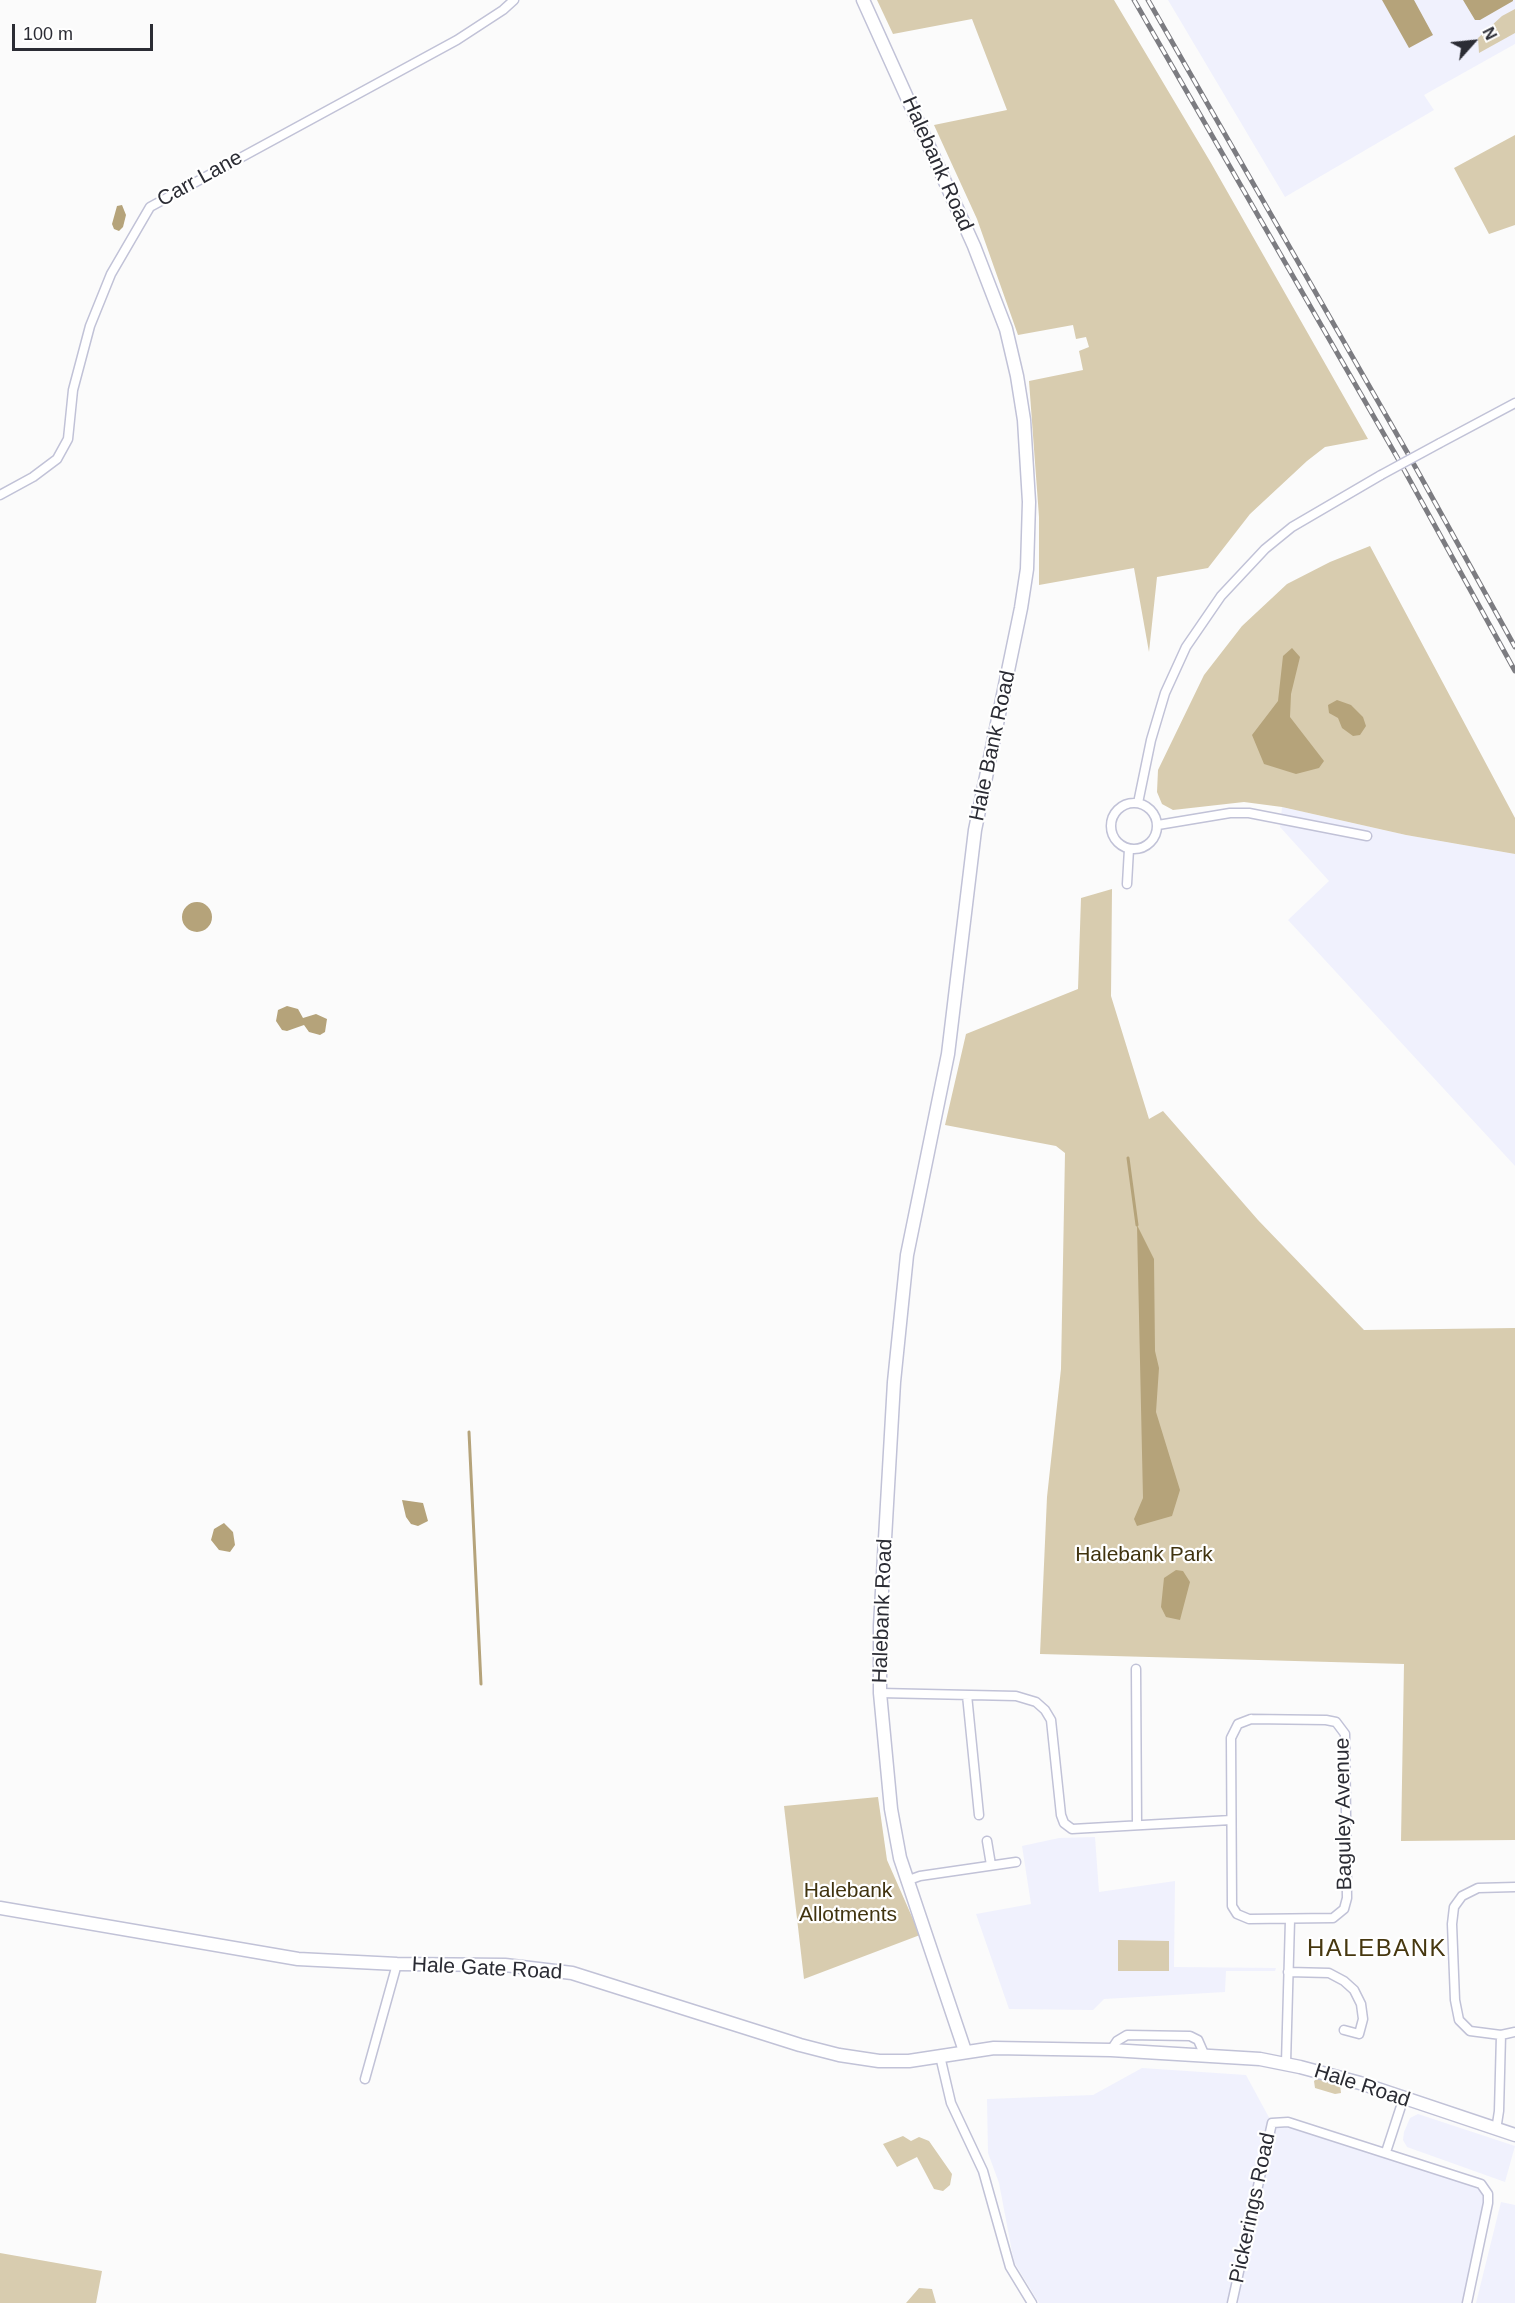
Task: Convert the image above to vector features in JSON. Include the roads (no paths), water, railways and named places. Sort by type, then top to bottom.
[{"type":"street","name":"Carr Lane","points":[[0,495],[33,477],[57,459],[68,439],[73,390],[90,326],[111,274],[150,207],[457,40],[503,10],[514,0]]},
{"type":"street","name":"Halebank Road","points":[[863,0],[974,246],[1006,329]]},
{"type":"street","name":"Hale Bank Road","points":[[925,1162],[948,1054],[975,830],[1027,569],[1029,502],[1024,420],[1006,329]]},
{"type":"street","points":[[1138,803],[1151,740],[1165,693],[1186,647],[1221,596],[1265,549],[1292,527],[1515,403]]},
{"type":"street","points":[[1138,803],[1152,810],[1158,825],[1150,844],[1143,848],[1129,849],[1117,843],[1113,836],[1111,822],[1118,809],[1124,805],[1138,803]]},
{"type":"street","points":[[1158,825],[1230,813],[1249,813],[1367,836]]},
{"type":"street","points":[[1127,884],[1129,849]]},
{"type":"street","name":"Halebank Road","points":[[925,1162],[907,1255],[895,1373],[880,1626],[880,1694],[891,1809],[906,1881],[965,2051]]},
{"type":"street","points":[[1136,1669],[1137,1824]]},
{"type":"street","points":[[1126,1682],[1136,1681]]},
{"type":"street","points":[[880,1694],[1024,1697],[1045,1710],[1052,1726],[1061,1815],[1066,1826],[1077,1829],[1231,1820]]},
{"type":"street","points":[[967,1695],[978,1815]]},
{"type":"street","name":"Baguley Avenue","points":[[1251,1719],[1336,1722],[1343,1729],[1347,1739],[1346,1904],[1333,1918],[1290,1920],[1249,1919],[1234,1910],[1232,1901],[1231,1738],[1238,1724],[1251,1719]]},
{"type":"street","points":[[987,1841],[991,1865]]},
{"type":"street","points":[[906,1881],[920,1876],[1016,1862]]},
{"type":"street","points":[[1515,1887],[1478,1888],[1462,1896],[1454,1907],[1452,1924],[1455,2000],[1459,2020],[1470,2031],[1501,2035],[1515,2032]]},
{"type":"street","name":"Hale Gate Road","points":[[0,1908],[298,1959],[397,1964],[505,1965],[572,1973],[839,2055],[894,2062],[965,2051]]},
{"type":"street","points":[[1287,2063],[1290,1920]]},
{"type":"street","points":[[365,2079],[397,1964]]},
{"type":"street","points":[[1288,1972],[1329,1973],[1344,1981],[1354,1990],[1361,2004],[1363,2019],[1359,2034],[1344,2030]]},
{"type":"street","points":[[1111,2050],[1117,2040],[1127,2035],[1190,2036],[1198,2040],[1205,2056]]},
{"type":"street","points":[[1496,2130],[1499,2111],[1501,2035]]},
{"type":"street","name":"Hale Road","points":[[965,2051],[994,2048],[1111,2050],[1287,2063],[1360,2083],[1403,2100],[1515,2135]]},
{"type":"street","points":[[940,2056],[951,2103],[983,2170],[1010,2267],[1032,2303]]},
{"type":"street","points":[[1386,2152],[1403,2100]]},
{"type":"street","name":"Pickerings Road","points":[[1232,2303],[1272,2123],[1288,2122],[1478,2182],[1486,2190],[1488,2203],[1467,2303]]},
{"type":"waterway","points":[[1128,1158],[1137,1225]]},
{"type":"waterway","points":[[469,1432],[481,1684]]},
{"type":"railway","points":[[1134,0],[1397,457],[1515,671]]},
{"type":"railway","points":[[1148,0],[1407,452],[1515,647]]},
{"type":"district","name":"HALEBANK","points":[[1377,1949]]},
{"type":"park label","name":"Halebank Park","points":[[1144,1555]]},
{"type":"park label","name":"Halebank Allotments","points":[[848,1903]]}]
